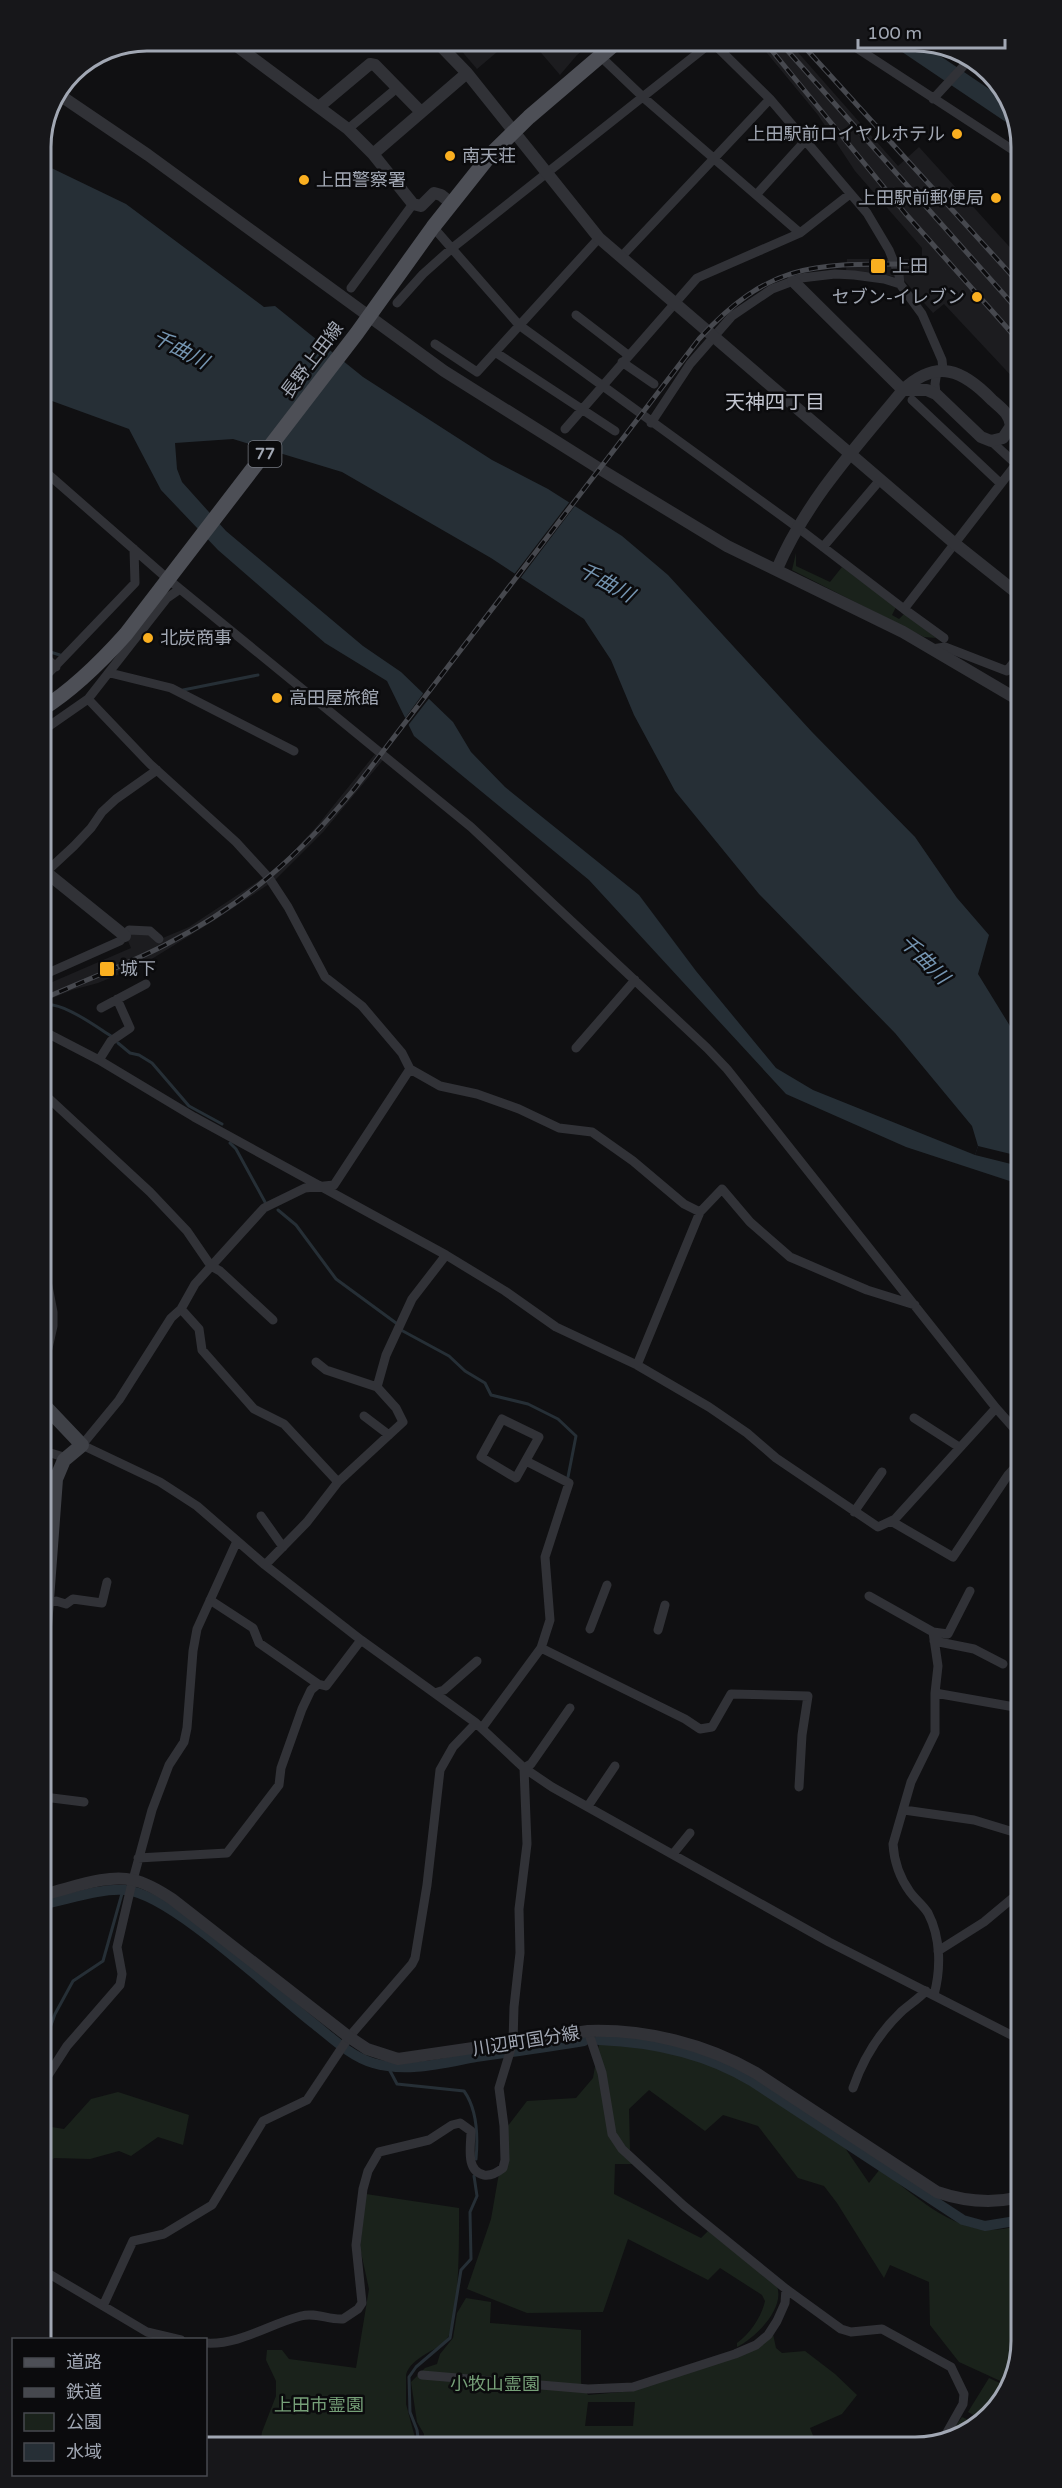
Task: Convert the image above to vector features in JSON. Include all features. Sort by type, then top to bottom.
[{"type":"main road","name":"長野上田線","points":[[51,703],[100,663],[174,581],[433,227],[491,154],[606,51]]},
{"type":"main road","points":[[51,1412],[82,1445],[67,1458],[58,1470],[51,1513]]},
{"type":"street","points":[[244,51],[348,129],[373,154],[412,204],[421,206],[434,193],[441,195],[451,203]]},
{"type":"street","points":[[446,51],[467,73],[599,238],[954,543],[1011,588]]},
{"type":"street","points":[[397,303],[423,274],[451,249],[644,98],[700,51]]},
{"type":"street","points":[[720,51],[770,99],[850,194],[882,237],[899,275],[900,284],[922,314],[942,360],[935,384],[936,394]]},
{"type":"street","points":[[861,51],[1011,149]]},
{"type":"street","points":[[600,56],[644,98],[800,232]]},
{"type":"street","points":[[320,106],[370,64],[375,65],[421,112]]},
{"type":"street","points":[[933,99],[964,65]]},
{"type":"street","points":[[373,154],[467,73]]},
{"type":"street","points":[[348,129],[397,88]]},
{"type":"street","points":[[65,98],[148,155],[444,371],[727,546],[903,632],[1011,695]]},
{"type":"street","points":[[621,257],[770,99]]},
{"type":"street","points":[[756,195],[805,141]]},
{"type":"street","points":[[566,429],[625,358],[697,278],[800,232],[850,194]]},
{"type":"street","points":[[351,288],[412,204]]},
{"type":"street","points":[[433,227],[519,325],[797,527],[944,638]]},
{"type":"street","points":[[435,344],[477,372],[599,238]]},
{"type":"street","points":[[651,423],[690,364],[713,337],[732,316],[759,297],[793,281],[835,274],[871,276],[900,284]]},
{"type":"street","points":[[793,281],[903,390],[927,390],[936,394],[981,437],[991,441],[1011,459]]},
{"type":"street","points":[[576,315],[654,384]]},
{"type":"street","points":[[495,352],[615,431]]},
{"type":"street","points":[[777,569],[797,527],[850,454],[903,390],[920,377],[940,371],[962,374],[1011,414]]},
{"type":"street","points":[[912,400],[1000,483]]},
{"type":"street","points":[[946,431],[960,417]]},
{"type":"street","points":[[991,441],[1003,438],[1009,431],[1011,421]]},
{"type":"street","points":[[904,609],[1011,469]]},
{"type":"street","points":[[51,476],[134,549],[471,827],[727,1069],[1011,1425]]},
{"type":"street","points":[[823,547],[880,480]]},
{"type":"street","points":[[51,672],[135,583],[134,549]]},
{"type":"street","points":[[51,724],[88,699],[167,598],[174,581]]},
{"type":"street","points":[[932,649],[945,647],[1007,671],[1011,666]]},
{"type":"street","points":[[51,662],[56,667]]},
{"type":"street","points":[[110,673],[171,688],[294,751]]},
{"type":"street","points":[[88,699],[157,771],[236,842],[269,878],[288,907],[325,977],[362,1006],[402,1053],[410,1069],[440,1086],[477,1094],[559,1128],[592,1132],[633,1161],[684,1204],[700,1212]]},
{"type":"street","points":[[51,864],[74,846],[116,799],[157,771]]},
{"type":"street","points":[[51,876],[125,936]]},
{"type":"street","points":[[51,972],[74,959],[120,940],[129,930],[150,931],[159,939]]},
{"type":"street","points":[[576,1048],[635,980]]},
{"type":"street","points":[[101,1008],[146,984]]},
{"type":"street","points":[[99,1060],[111,1041],[129,1028],[117,999]]},
{"type":"street","points":[[51,1035],[99,1060],[194,1117],[446,1255],[505,1291],[556,1327],[637,1365],[709,1407],[747,1433],[776,1458],[878,1527],[895,1519],[996,1408]]},
{"type":"street","points":[[410,1069],[334,1185],[305,1188],[264,1208],[195,1284],[181,1309],[171,1318],[120,1400],[82,1445],[160,1482],[197,1506],[265,1565],[361,1640],[479,1726],[524,1768],[829,1942],[1011,2035]]},
{"type":"street","points":[[51,1100],[150,1192],[187,1232],[211,1266],[220,1271],[273,1320]]},
{"type":"street","points":[[637,1365],[700,1212],[722,1189],[750,1222],[790,1257],[867,1290],[915,1305]]},
{"type":"street","points":[[377,1387],[386,1355],[412,1299],[446,1255]]},
{"type":"street","points":[[51,1302],[53,1312],[51,1335]]},
{"type":"street","points":[[181,1309],[199,1329],[202,1350],[254,1409],[284,1424],[338,1482]]},
{"type":"street","points":[[265,1565],[307,1522],[338,1482],[403,1422],[396,1408],[377,1387],[326,1370],[316,1362]]},
{"type":"street","points":[[363,1416],[389,1435]]},
{"type":"street","points":[[914,1418],[959,1447]]},
{"type":"street","points":[[502,1419],[539,1437],[526,1461],[516,1478],[481,1457],[502,1419]]},
{"type":"street","points":[[51,1453],[67,1458]]},
{"type":"street","points":[[103,2306],[133,2241],[164,2234],[212,2205],[263,2121],[307,2100],[349,2037],[415,1958],[427,1885],[440,1770],[453,1747],[479,1726],[541,1648],[550,1620],[545,1557],[569,1483],[526,1461]]},
{"type":"street","points":[[854,1512],[882,1472]]},
{"type":"street","points":[[891,1521],[953,1557],[1011,1472]]},
{"type":"street","points":[[261,1516],[283,1547]]},
{"type":"street","points":[[51,2071],[67,2046],[120,1985],[122,1974],[117,1947],[138,1858],[152,1810],[169,1765],[184,1742],[197,1629],[237,1541]]},
{"type":"street","points":[[51,1602],[56,1601],[66,1604],[73,1599],[102,1603],[108,1582]]},
{"type":"street","points":[[590,1629],[607,1586]]},
{"type":"street","points":[[933,1637],[948,1634],[970,1592]]},
{"type":"street","points":[[869,1596],[933,1637],[974,1649],[1004,1664]]},
{"type":"street","points":[[210,1600],[252,1628],[259,1643],[318,1684],[326,1686],[361,1640]]},
{"type":"street","points":[[658,1630],[665,1605]]},
{"type":"street","points":[[853,2088],[861,2063],[871,2048],[901,2012],[930,1993],[939,1974],[938,1951],[927,1913],[909,1890],[894,1855],[893,1844],[911,1782],[934,1733],[938,1666],[933,1637]]},
{"type":"street","points":[[541,1648],[685,1719],[700,1729],[712,1726],[730,1694],[808,1696],[802,1734],[800,1787]]},
{"type":"street","points":[[435,1693],[444,1690],[477,1661]]},
{"type":"street","points":[[138,1858],[227,1853],[279,1785],[281,1768],[302,1709],[310,1690],[318,1684]]},
{"type":"street","points":[[935,1693],[1011,1706]]},
{"type":"street","points":[[524,1768],[531,1764],[570,1708]]},
{"type":"street","points":[[588,1806],[615,1766]]},
{"type":"street","points":[[207,2343],[239,2339],[300,2316],[314,2314],[343,2319],[358,2309],[362,2303],[362,2293],[356,2245],[363,2189],[368,2171],[380,2152],[429,2140],[452,2125],[460,2123],[471,2131],[471,2165],[474,2170],[483,2175],[498,2172],[503,2168],[505,2160],[504,2126],[499,2088],[510,2050],[520,1953],[519,1909],[527,1844],[524,1768]]},
{"type":"street","points":[[52,1798],[84,1802]]},
{"type":"street","points":[[904,1810],[974,1820],[1011,1831]]},
{"type":"street","points":[[673,1854],[690,1833]]},
{"type":"street","name":"川辺町国分線","points":[[51,1893],[100,1881],[131,1887],[153,1887],[172,1899],[349,2037],[367,2049],[398,2059],[510,2050],[588,2031],[631,2032],[701,2047],[756,2073],[937,2192],[985,2202],[1011,2198]]},
{"type":"street","points":[[938,1951],[984,1922],[1011,1900]]},
{"type":"street","points":[[588,2031],[602,2073],[610,2126],[615,2140],[684,2206],[786,2289],[841,2329],[851,2332],[882,2329],[951,2367],[964,2394],[963,2404],[948,2431]]},
{"type":"street","points":[[51,2275],[147,2332],[172,2338]]},
{"type":"street","points":[[422,2375],[588,2389],[633,2387],[756,2345],[768,2335],[777,2321],[785,2303],[786,2289]]},
{"type":"shaded area","points":[[462,51],[498,51],[477,69]]},
{"type":"shaded area","points":[[540,51],[582,51],[577,55],[560,75]]},
{"type":"shaded area","points":[[765,51],[797,51],[898,166],[919,147],[1011,248],[1011,376],[944,304],[933,313],[902,278],[846,271],[847,259],[922,259],[922,248],[855,171],[818,115]]},
{"type":"shaded area","name":"城下","points":[[375,754],[383,760],[324,831],[275,880],[142,965],[51,999],[51,983],[131,948],[128,941],[131,932],[150,933],[158,940],[189,927],[263,878],[288,857],[317,826]]},
{"type":"green space","points":[[796,553],[796,566],[830,582],[842,567],[896,607],[892,615],[899,619],[905,613],[936,638],[924,637],[792,570]]},
{"type":"green space","points":[[613,2043],[698,2058],[733,2072],[843,2145],[869,2183],[880,2169],[928,2206],[963,2224],[982,2229],[1011,2226],[1011,2341],[1006,2372],[1002,2381],[959,2362],[930,2325],[929,2282],[890,2265],[884,2278],[824,2186],[798,2178],[758,2126],[723,2115],[705,2131],[649,2090],[629,2109],[630,2151],[634,2164],[615,2164],[614,2194],[701,2238],[708,2231],[777,2286],[777,2304],[760,2329],[737,2347],[737,2343],[751,2330],[761,2313],[765,2301],[762,2295],[720,2268],[708,2280],[628,2239],[603,2312],[527,2313],[467,2289],[491,2219],[507,2127],[527,2101],[576,2098],[593,2078],[599,2044]]},
{"type":"green space","points":[[118,2092],[189,2115],[183,2145],[158,2137],[131,2156],[119,2151],[90,2159],[54,2158],[51,2161],[51,2127],[64,2129],[91,2099]]},
{"type":"green space","name":"上田市霊園","points":[[366,2194],[459,2208],[457,2296],[451,2329],[447,2339],[419,2358],[409,2368],[406,2375],[406,2404],[415,2437],[261,2437],[276,2396],[276,2381],[266,2360],[267,2350],[282,2350],[289,2359],[356,2368],[369,2289],[360,2248]]},
{"type":"green space","name":"小牧山霊園","points":[[466,2298],[491,2302],[490,2323],[581,2330],[581,2383],[588,2395],[632,2391],[773,2334],[776,2348],[782,2353],[805,2351],[835,2374],[857,2395],[842,2414],[810,2428],[814,2437],[424,2437],[417,2422],[411,2382],[425,2368],[437,2364],[440,2354],[453,2338],[457,2313]],"holes":[[[588,2402],[635,2402],[633,2426],[585,2426]]]},
{"type":"green space","points":[[989,2378],[1001,2383],[983,2409],[975,2416],[968,2412]]},
{"type":"green space","points":[[962,2417],[968,2420],[957,2427],[954,2428]]},
{"type":"water","name":"千曲川","points":[[51,168],[126,204],[264,307],[275,306],[363,377],[492,460],[548,489],[622,536],[668,575],[812,732],[915,837],[957,898],[989,935],[978,974],[1011,1027],[1011,1181],[906,1147],[786,1094],[589,880],[414,736],[387,681],[325,643],[218,550],[161,490],[129,429],[51,401]],"holes":[[[233,439],[342,472],[491,558],[584,619],[611,660],[634,715],[675,791],[759,894],[895,1033],[972,1126],[978,1146],[975,1155],[813,1090],[776,1068],[696,971],[639,895],[505,787],[471,752],[453,722],[401,672],[363,646],[226,531],[182,482],[177,469],[175,443]]]},
{"type":"pier","points":[[571,500],[577,503],[519,580],[513,576]]},
{"type":"pier","points":[[425,691],[431,696],[406,728],[403,721]]},
{"type":"pier","points":[[978,1146],[1011,1154],[1011,1164],[975,1155]]},
{"type":"waterway","points":[[917,51],[1003,109]]},
{"type":"waterway","points":[[51,652],[60,655]]},
{"type":"waterway","points":[[183,690],[258,675]]},
{"type":"waterway","points":[[51,1005],[69,1010],[111,1036]]},
{"type":"waterway","points":[[118,1043],[130,1053],[139,1055],[152,1063],[189,1106],[222,1124]]},
{"type":"waterway","points":[[230,1143],[236,1149],[265,1202]]},
{"type":"waterway","points":[[278,1210],[296,1225],[336,1279],[396,1323]]},
{"type":"waterway","points":[[401,1330],[449,1356],[465,1371],[485,1383],[491,1395],[528,1404],[558,1419],[576,1436],[568,1477]]},
{"type":"waterway","points":[[51,1902],[85,1894],[115,1890],[144,1895],[194,1925],[342,2046],[373,2063],[398,2067],[424,2066],[584,2041]]},
{"type":"waterway","points":[[51,2025],[73,1981],[103,1961],[123,1890]]},
{"type":"waterway","points":[[599,2040],[639,2043],[679,2051],[717,2064],[753,2082],[963,2220],[985,2226],[1011,2222]]},
{"type":"waterway","points":[[388,2067],[397,2084],[464,2091],[472,2106],[476,2124],[476,2159]]},
{"type":"waterway","points":[[418,2437],[410,2412],[409,2377],[416,2367],[450,2338],[461,2270],[471,2259],[470,2212],[477,2196],[474,2176]]},
{"type":"railway","points":[[772,51],[905,213],[1011,332]]},
{"type":"railway","points":[[788,51],[1011,302]]},
{"type":"railway","points":[[808,51],[1011,274]]},
{"type":"railway","points":[[51,996],[194,930],[245,896],[313,836],[355,788],[699,339],[725,313],[749,294],[773,281],[798,272],[851,265],[917,264]]},
{"type":"place","name":"上田駅前ロイヤルホテル","points":[[957,134]]},
{"type":"place","name":"南天荘","points":[[450,156]]},
{"type":"place","name":"上田警察署","points":[[304,180]]},
{"type":"place","name":"上田駅前郵便局","points":[[996,198]]},
{"type":"place","name":"上田","points":[[878,266]]},
{"type":"place","name":"セブン-イレブン","points":[[977,297]]},
{"type":"place","name":"北炭商事","points":[[148,638]]},
{"type":"place","name":"高田屋旅館","points":[[277,698]]},
{"type":"place","name":"城下","points":[[107,969]]},
{"type":"district","name":"天神四丁目","points":[[775,403]]}]
